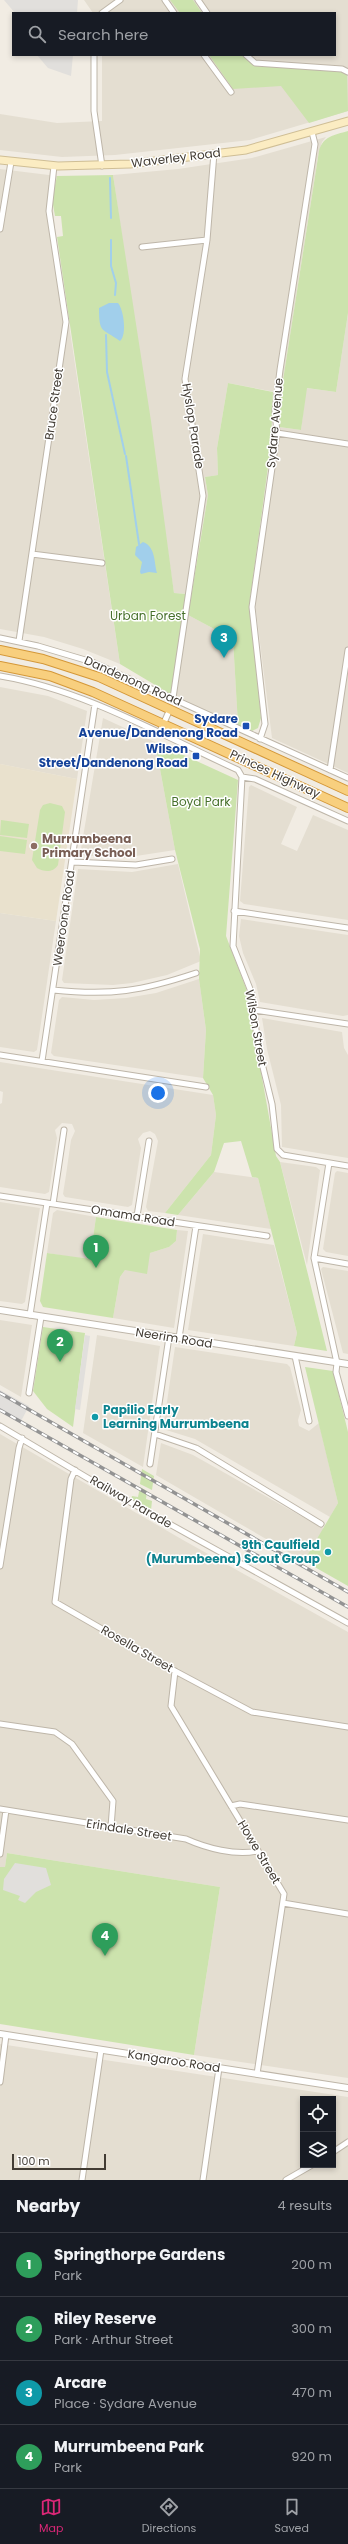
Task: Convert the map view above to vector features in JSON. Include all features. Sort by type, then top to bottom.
[{"type":"highway","name":"Princes Highway","points":[[0,650],[43,659],[84,671],[348,791]]},
{"type":"highway","name":"Princes Highway","points":[[0,666],[29,671],[72,683],[348,808]]},
{"type":"main road","name":"Waverley Road","points":[[0,160],[54,166],[102,166],[246,150],[348,121]]},
{"type":"street","points":[[103,12],[120,0]]},
{"type":"street","points":[[165,0],[173,12]]},
{"type":"street","points":[[198,0],[206,12]]},
{"type":"street","points":[[94,56],[94,111],[102,166]]},
{"type":"street","points":[[205,56],[231,92]]},
{"type":"street","points":[[247,56],[255,63],[342,69],[348,72]]},
{"type":"street","name":"Sydare Avenue","points":[[260,739],[265,724],[252,607],[277,433],[275,411],[280,370],[314,144],[312,132]]},
{"type":"street","name":"Hyslop Parade","points":[[173,698],[203,496],[185,379],[207,240],[214,153]]},
{"type":"street","points":[[0,230],[10,162]]},
{"type":"street","name":"Bruce Street","points":[[19,641],[66,322],[49,206],[54,166]]},
{"type":"street","points":[[142,247],[207,240]]},
{"type":"street","points":[[277,433],[348,444]]},
{"type":"street","points":[[32,554],[102,563]]},
{"type":"street","name":"Dandenong Road","points":[[0,638],[19,641],[92,662],[348,778]]},
{"type":"street","points":[[330,770],[348,650]]},
{"type":"street","points":[[0,676],[45,685],[95,704],[238,770],[242,776],[255,779],[348,821]]},
{"type":"street","name":"Weeroona Road","points":[[42,1061],[54,990],[95,704]]},
{"type":"street","name":"Dandenong Road","points":[[159,734],[170,709]]},
{"type":"street","name":"Wilson Street","points":[[242,776],[233,946],[252,994],[258,1047],[272,1104],[277,1149],[280,1154],[286,1156],[329,1163]]},
{"type":"street","points":[[72,862],[136,865],[172,859]]},
{"type":"street","points":[[234,910],[348,928]]},
{"type":"street","points":[[54,990],[91,994],[121,992],[151,988],[196,973]]},
{"type":"street","points":[[254,1010],[348,1024]]},
{"type":"street","points":[[0,1055],[206,1086]]},
{"type":"street","points":[[53,1204],[64,1130]]},
{"type":"street","points":[[137,1216],[149,1141]]},
{"type":"street","points":[[348,1166],[329,1163],[314,1258],[337,1363],[336,1372],[348,1416]]},
{"type":"street","name":"Omama Road","points":[[0,1196],[267,1236]]},
{"type":"street","points":[[30,1315],[47,1203]]},
{"type":"street","points":[[179,1338],[196,1226]]},
{"type":"street","points":[[314,1258],[348,1264]]},
{"type":"street","name":"Neerim Road","points":[[0,1310],[348,1364]]},
{"type":"street","points":[[29,1393],[41,1317]]},
{"type":"street","points":[[150,1464],[169,1337]]},
{"type":"street","points":[[295,1356],[309,1421]]},
{"type":"street","name":"Railway Parade","points":[[0,1426],[75,1470],[348,1623]]},
{"type":"street","points":[[155,1434],[196,1448],[322,1524]]},
{"type":"street","points":[[0,1566],[22,1438]]},
{"type":"street","name":"Rosella Street","points":[[75,1470],[71,1479],[55,1602],[175,1671],[252,1712],[348,1727]]},
{"type":"street","name":"Howe Street","points":[[175,1671],[171,1706],[257,1851],[282,1890],[283,1903],[257,2074]]},
{"type":"street","points":[[0,1724],[55,1732],[72,1744],[113,1801],[111,1827]]},
{"type":"street","points":[[231,1806],[240,1804],[348,1820]]},
{"type":"street","name":"Erindale Street","points":[[0,1809],[186,1838],[202,1846],[249,1853],[257,1851]]},
{"type":"street","points":[[0,1854],[6,1810]]},
{"type":"street","points":[[283,1903],[348,1914]]},
{"type":"street","points":[[0,2082],[3,2034]]},
{"type":"street","name":"Kangaroo Road","points":[[3,2034],[348,2088]]},
{"type":"street","points":[[82,2180],[101,2050]]},
{"type":"street","points":[[203,2180],[220,2068]]},
{"type":"street","points":[[336,2150],[348,2142]]},
{"type":"street","points":[[286,2180],[307,2168]]},
{"type":"shaded area","points":[[4,0],[78,0],[77,12],[14,12]]},
{"type":"shaded area","points":[[84,0],[348,0],[348,111],[250,140],[115,155],[62,157],[0,150],[0,114],[57,123],[102,121],[102,56],[336,56],[336,12],[92,12]]},
{"type":"shaded area","points":[[38,56],[73,56],[71,76],[48,68]]},
{"type":"shaded area","points":[[326,137],[322,142],[318,157],[281,393],[228,383],[217,448],[218,475],[205,477],[208,495],[191,594],[174,593],[113,175],[178,169],[252,158]]},
{"type":"shaded area","points":[[0,169],[57,176],[52,199],[56,238],[120,664],[83,649],[44,637],[0,629]]},
{"type":"shaded area","points":[[348,313],[348,773],[272,738],[255,603],[279,427],[301,430],[306,388],[336,392]]},
{"type":"shaded area","points":[[188,615],[233,639],[238,725],[175,697]]},
{"type":"shaded area","points":[[0,687],[48,696],[87,711],[77,779],[0,764]]},
{"type":"shaded area","points":[[103,718],[155,742],[175,850],[123,858],[80,855]]},
{"type":"shaded area","name":"Murrumbeena Primary School","points":[[0,764],[77,779],[56,921],[0,913]]},
{"type":"shaded area","points":[[251,785],[297,807],[281,844],[297,851],[313,815],[348,830],[348,920],[244,904],[240,901],[249,787]]},
{"type":"shaded area","points":[[178,864],[201,961],[167,975],[132,983],[113,985],[64,983],[62,980],[78,869],[132,872]]},
{"type":"shaded area","points":[[0,913],[56,921],[37,1050],[34,1052],[0,1047]]},
{"type":"shaded area","points":[[241,919],[348,935],[348,1015],[343,1016],[260,1002],[256,984],[243,953],[239,936]]},
{"type":"shaded area","points":[[199,979],[206,1030],[203,1078],[54,1056],[51,1053],[59,1000],[62,997],[94,1000],[126,998],[156,993]]},
{"type":"shaded area","points":[[262,1018],[342,1032],[344,1048],[348,1055],[348,1158],[282,1147],[281,1105],[267,1049]]},
{"type":"shaded area","points":[[0,1062],[213,1095],[216,1115],[211,1155],[165,1213],[148,1211],[146,1207],[158,1141],[155,1134],[150,1131],[143,1133],[138,1139],[141,1148],[132,1205],[128,1207],[65,1197],[63,1194],[71,1140],[75,1131],[72,1124],[62,1123],[55,1130],[57,1138],[49,1192],[45,1194],[0,1187],[0,1104],[2,1103],[3,1092],[0,1091]]},
{"type":"shaded area","points":[[280,1162],[316,1167],[320,1170],[307,1265]]},
{"type":"shaded area","points":[[337,1171],[348,1173],[348,1256],[326,1252],[323,1249],[335,1173]]},
{"type":"shaded area","points":[[214,1172],[258,1178],[271,1229],[178,1215]]},
{"type":"shaded area","points":[[0,1202],[40,1208],[25,1302],[22,1304],[0,1301]]},
{"type":"shaded area","points":[[57,1210],[96,1217],[90,1260],[47,1253],[53,1213]]},
{"type":"shaded area","points":[[177,1230],[188,1231],[174,1328],[113,1318],[120,1277],[125,1270],[150,1253],[169,1247],[176,1241]]},
{"type":"shaded area","points":[[203,1234],[274,1245],[297,1333],[294,1346],[188,1330]]},
{"type":"shaded area","points":[[323,1267],[348,1271],[348,1354],[343,1353],[321,1269]]},
{"type":"shaded area","points":[[0,1320],[32,1325],[21,1397],[0,1385]]},
{"type":"shaded area","points":[[85,1335],[90,1336],[80,1410],[75,1409]]},
{"type":"shaded area","points":[[97,1335],[160,1346],[143,1467],[83,1433]]},
{"type":"shaded area","points":[[175,1347],[287,1364],[290,1367],[301,1410],[298,1420],[299,1426],[309,1431],[319,1423],[338,1503],[330,1517],[195,1439],[163,1429]]},
{"type":"shaded area","points":[[0,1390],[29,1406],[21,1421],[0,1409]]},
{"type":"shaded area","points":[[0,1434],[183,1540],[348,1632],[348,2078],[194,2055],[220,1887],[7,1853],[5,1867],[0,1867]]},
{"type":"shaded area","points":[[161,1443],[193,1455],[324,1529],[304,1561],[156,1475]]},
{"type":"shaded area","points":[[15,1863],[46,1868],[51,1885],[36,1892],[25,1903],[18,1900],[20,1896],[3,1890],[4,1879]]},
{"type":"shaded area","points":[[0,2044],[348,2097],[348,2180],[0,2180]]},
{"type":"green space","points":[[170,0],[193,0],[201,12],[179,12]]},
{"type":"green space","points":[[210,56],[243,56],[255,66],[342,71],[347,74],[348,111],[309,123],[281,86],[233,89]]},
{"type":"green space","points":[[348,131],[348,313],[336,392],[307,388],[301,430],[279,427],[281,393],[319,151],[326,139]]},
{"type":"green space","name":"Urban Forest","points":[[113,175],[151,421],[174,593],[187,594],[172,695],[120,664],[57,237],[63,236],[61,216],[55,216],[52,199],[57,176]]},
{"type":"green space","points":[[228,383],[273,392],[271,445],[250,600],[261,718],[258,728],[252,731],[238,725],[233,639],[188,615],[208,495],[205,477],[218,475],[217,448]]},
{"type":"green space","name":"Boyd Park","points":[[155,742],[238,780],[226,936],[246,988],[276,1156],[280,1162],[327,1351],[294,1346],[297,1333],[258,1178],[252,1177],[241,1141],[224,1143],[214,1172],[178,1215],[165,1213],[211,1155],[216,1115],[213,1095],[203,1078],[206,1030],[199,979],[200,949],[175,850]]},
{"type":"green space","points":[[50,803],[62,806],[65,812],[58,865],[51,871],[45,871],[37,868],[32,860],[40,810],[43,805]]},
{"type":"green space","points":[[1,820],[29,824],[27,838],[0,835]]},
{"type":"green space","points":[[0,836],[27,840],[25,854],[0,851]]},
{"type":"green space","points":[[96,1217],[177,1230],[176,1241],[169,1247],[150,1253],[147,1274],[125,1270],[120,1277],[113,1318],[43,1307],[40,1301],[47,1253],[90,1259]]},
{"type":"green space","points":[[43,1327],[85,1333],[73,1427],[47,1409],[33,1391]]},
{"type":"green space","points":[[305,1367],[333,1371],[348,1432],[348,1586],[304,1561],[338,1503]]},
{"type":"green space","points":[[142,1469],[154,1476],[152,1490],[140,1484]]},
{"type":"green space","points":[[140,1487],[147,1491],[146,1499],[152,1501],[151,1510],[131,1499],[132,1496],[138,1497]]},
{"type":"green space","points":[[7,1853],[220,1887],[194,2055],[0,2024],[0,1867],[5,1867]]},
{"type":"water","points":[[109,303],[118,303],[122,311],[124,328],[120,341],[105,332],[101,326],[99,308]]},
{"type":"water","points":[[143,542],[147,544],[152,551],[157,573],[149,572],[141,574],[140,572],[142,562],[135,555],[136,547]]},
{"type":"waterway","points":[[110,178],[111,218]]},
{"type":"waterway","points":[[111,240],[111,266],[116,283],[115,295]]},
{"type":"waterway","points":[[106,335],[107,372],[125,454]]},
{"type":"waterway","points":[[126,456],[139,544]]},
{"type":"railway","points":[[0,1393],[348,1592]]},
{"type":"railway","points":[[0,1410],[348,1607]]},
{"type":"place","name":"Arcare","points":[[224,658]]},
{"type":"place","name":"Sydare Avenue/Dandenong Road","points":[[246,726]]},
{"type":"place","name":"Wilson Street/Dandenong Road","points":[[196,756]]},
{"type":"place","name":"Murrumbeena Primary School","points":[[34,846]]},
{"type":"place","name":"Springthorpe Gardens","points":[[96,1268]]},
{"type":"place","name":"Riley Reserve","points":[[60,1362]]},
{"type":"place","name":"Papilio Early Learning Murrumbeena","points":[[95,1417]]},
{"type":"place","name":"9th Caulfield (Murumbeena) Scout Group","points":[[328,1552]]},
{"type":"place","name":"Murrumbeena Park","points":[[105,1956]]}]
